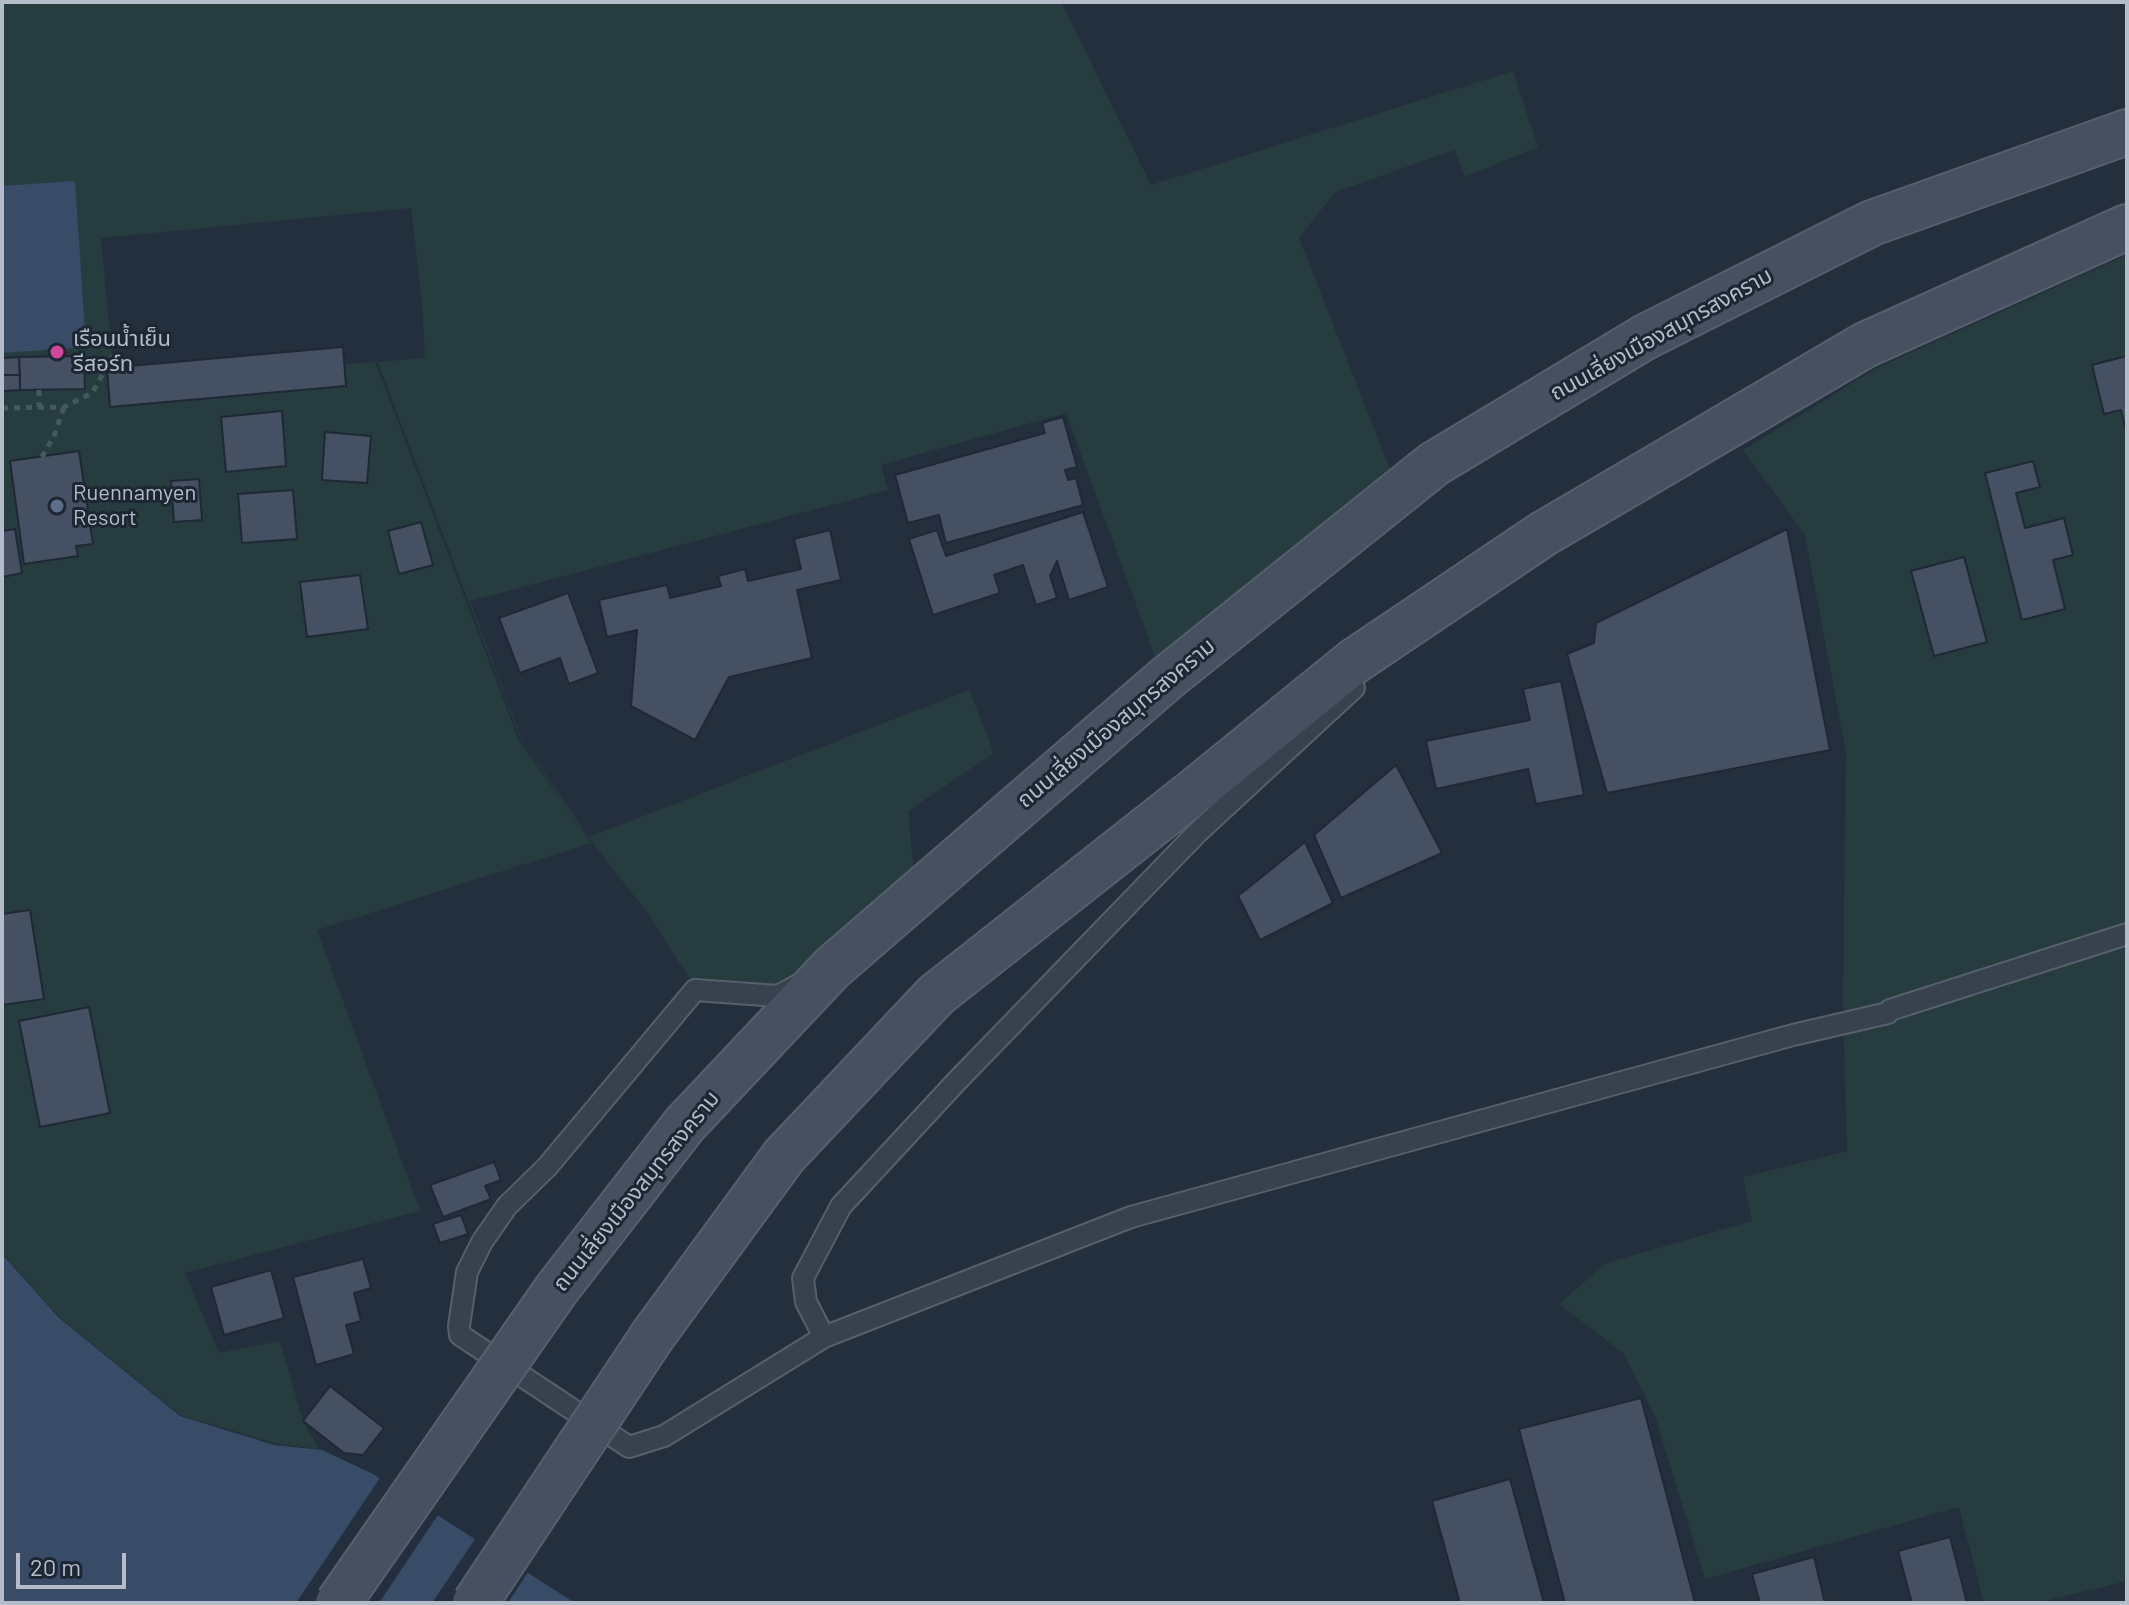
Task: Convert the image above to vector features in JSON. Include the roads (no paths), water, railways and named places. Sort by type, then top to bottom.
[{"type":"main road","name":"ถนนเลี่ยงเมืองสมุทรสงคราม","points":[[338,1603],[556,1290],[685,1124],[832,968],[1167,678],[1434,464],[1645,337],[1872,223],[2127,132]]},
{"type":"main road","points":[[475,1603],[653,1335],[784,1156],[936,995],[1353,662],[1543,534],[1865,345],[2127,227]]},
{"type":"lane","points":[[824,1337],[806,1302],[803,1278],[841,1206],[956,1082],[1197,833],[1361,681],[1543,534]]},
{"type":"lane","points":[[832,968],[778,996],[695,990],[547,1167],[507,1206],[482,1242],[467,1272],[460,1335],[629,1447],[664,1436],[824,1337],[1131,1217],[1793,1035],[1888,1013],[2127,934]]},
{"type":"water","points":[[75,181],[86,347],[2,353],[2,186]]},
{"type":"water","points":[[2,1254],[59,1318],[180,1416],[274,1445],[322,1450],[373,1474],[575,1603],[2,1603]]},
{"type":"place","name":"เรือนน้ำเย็น รีสอร์ท","points":[[57,352]]},
{"type":"place","name":"Ruennamyen Resort","points":[[57,506]]}]
